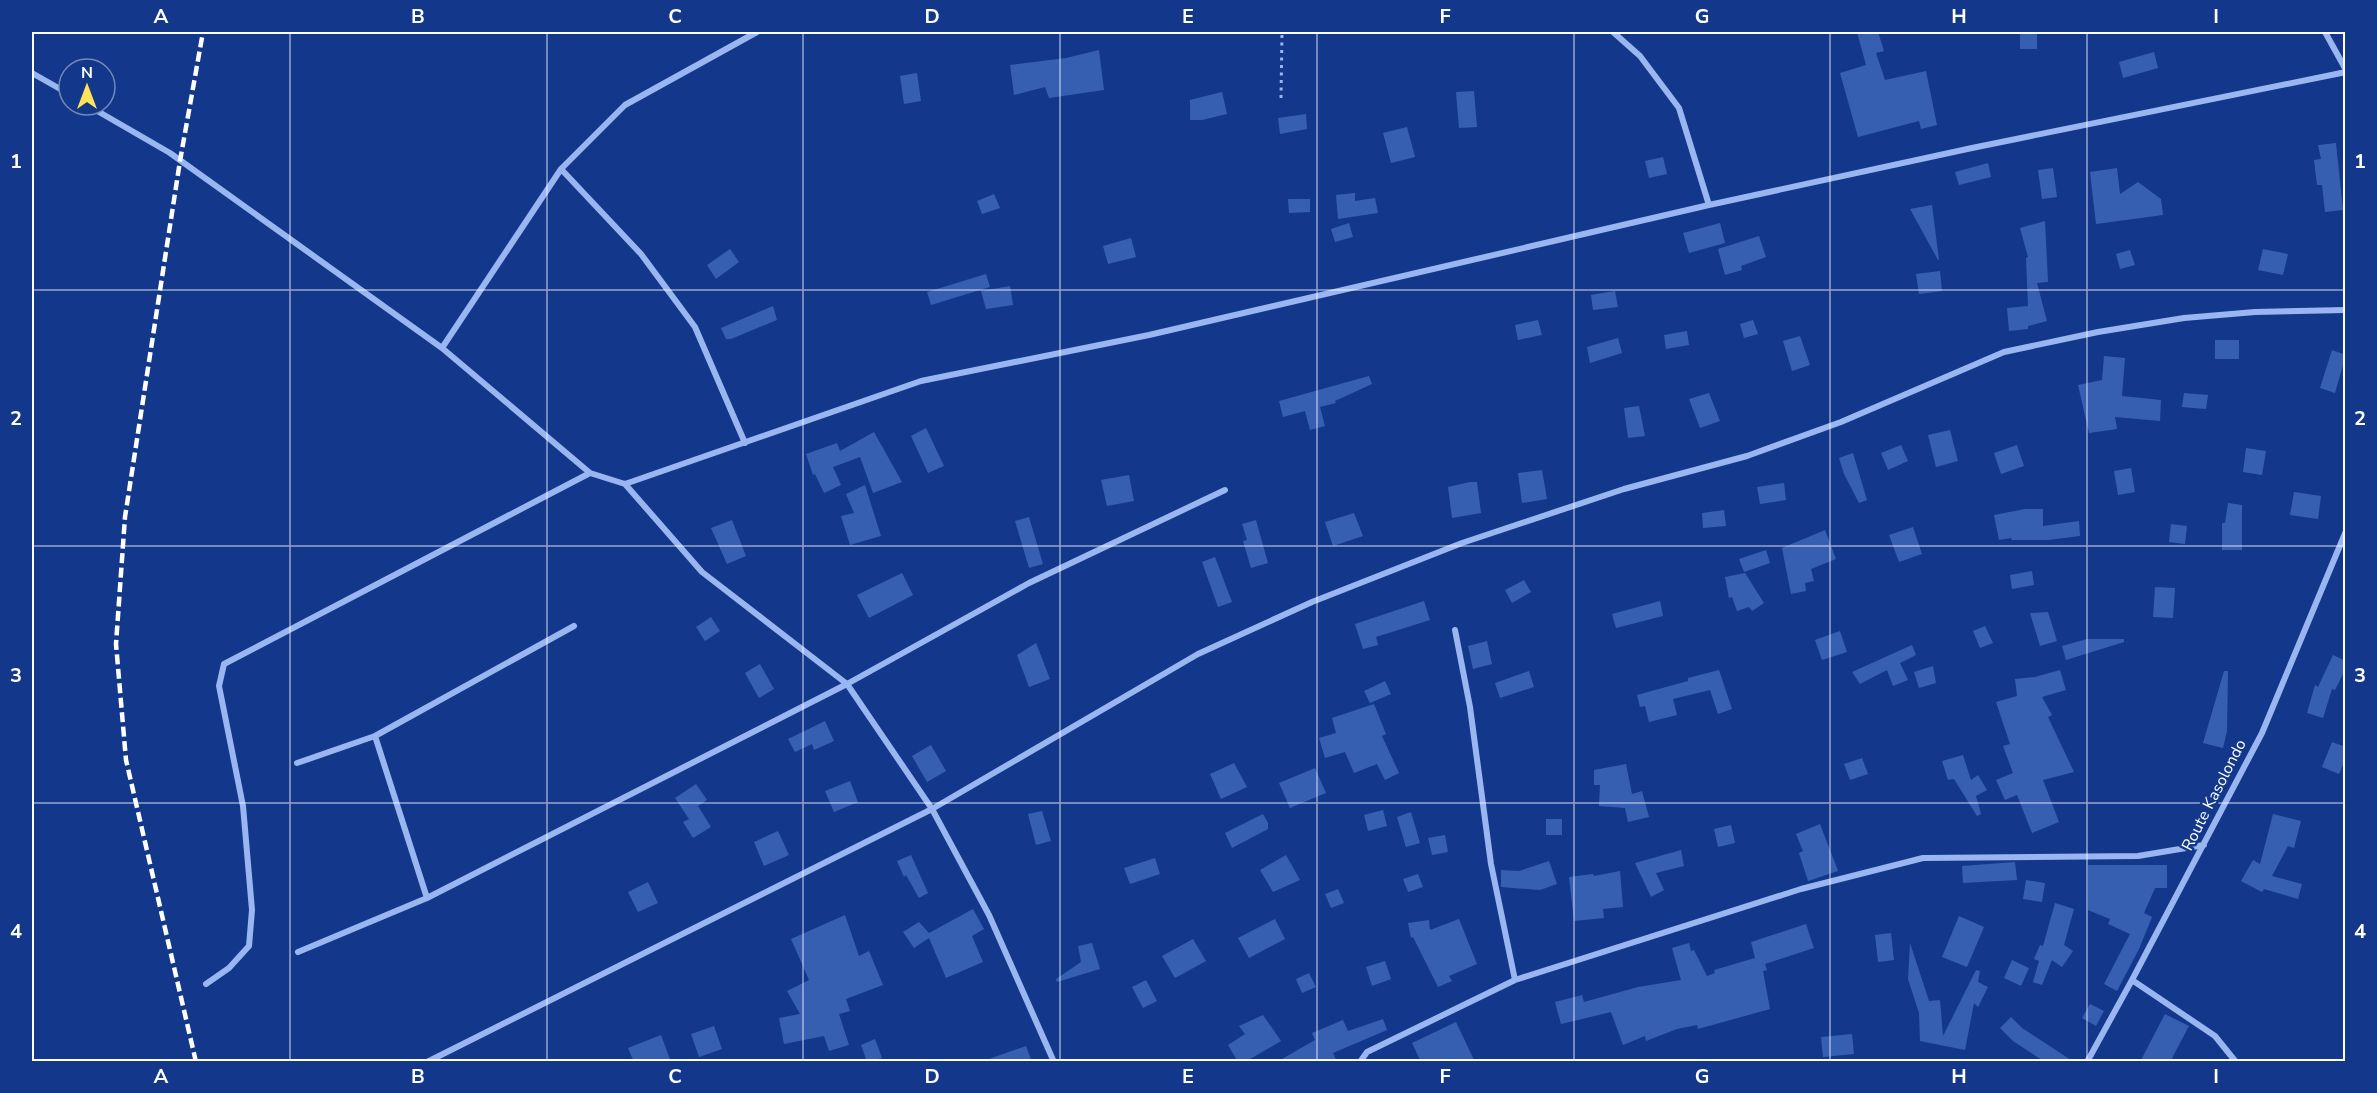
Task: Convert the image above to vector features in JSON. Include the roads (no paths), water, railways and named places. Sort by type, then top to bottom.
[{"type":"street","points":[[442,348],[561,170],[625,105],[757,32]]},
{"type":"street","points":[[1613,32],[1640,56],[1679,108],[1709,205]]},
{"type":"street","points":[[625,484],[921,381],[1149,335],[1709,205],[2346,71],[2325,32]]},
{"type":"street","points":[[32,73],[57,87]]},
{"type":"street","points":[[108,117],[170,153],[442,348],[590,473],[625,484],[702,572],[847,684],[932,809],[989,915],[1054,1062]]},
{"type":"street","points":[[561,170],[641,254],[695,327],[744,443]]},
{"type":"street","points":[[427,1062],[932,809],[1198,654],[1312,602],[1462,543],[1624,489],[1768,449],[1841,422],[2004,352],[2098,332],[2184,318],[2255,312],[2346,310]]},
{"type":"street","points":[[206,984],[229,968],[249,946],[252,910],[243,806],[219,686],[224,664],[590,473]]},
{"type":"street","points":[[298,952],[427,898],[847,684],[1029,583],[1225,490]]},
{"type":"street","name":"Route Kasolondo","points":[[2087,1062],[2262,733],[2346,531]]},
{"type":"street","points":[[297,763],[375,736],[574,626]]},
{"type":"street","points":[[1455,630],[1470,707],[1491,864],[1515,980]]},
{"type":"street","points":[[375,736],[427,898]]},
{"type":"street","points":[[1360,1062],[1367,1052],[1515,980],[1802,889],[1923,858],[2138,856],[2204,845]]},
{"type":"street","points":[[2132,981],[2215,1036],[2236,1062]]},
{"type":"railway","points":[[196,1062],[126,760],[116,644],[125,517],[180,161],[203,32]]}]
